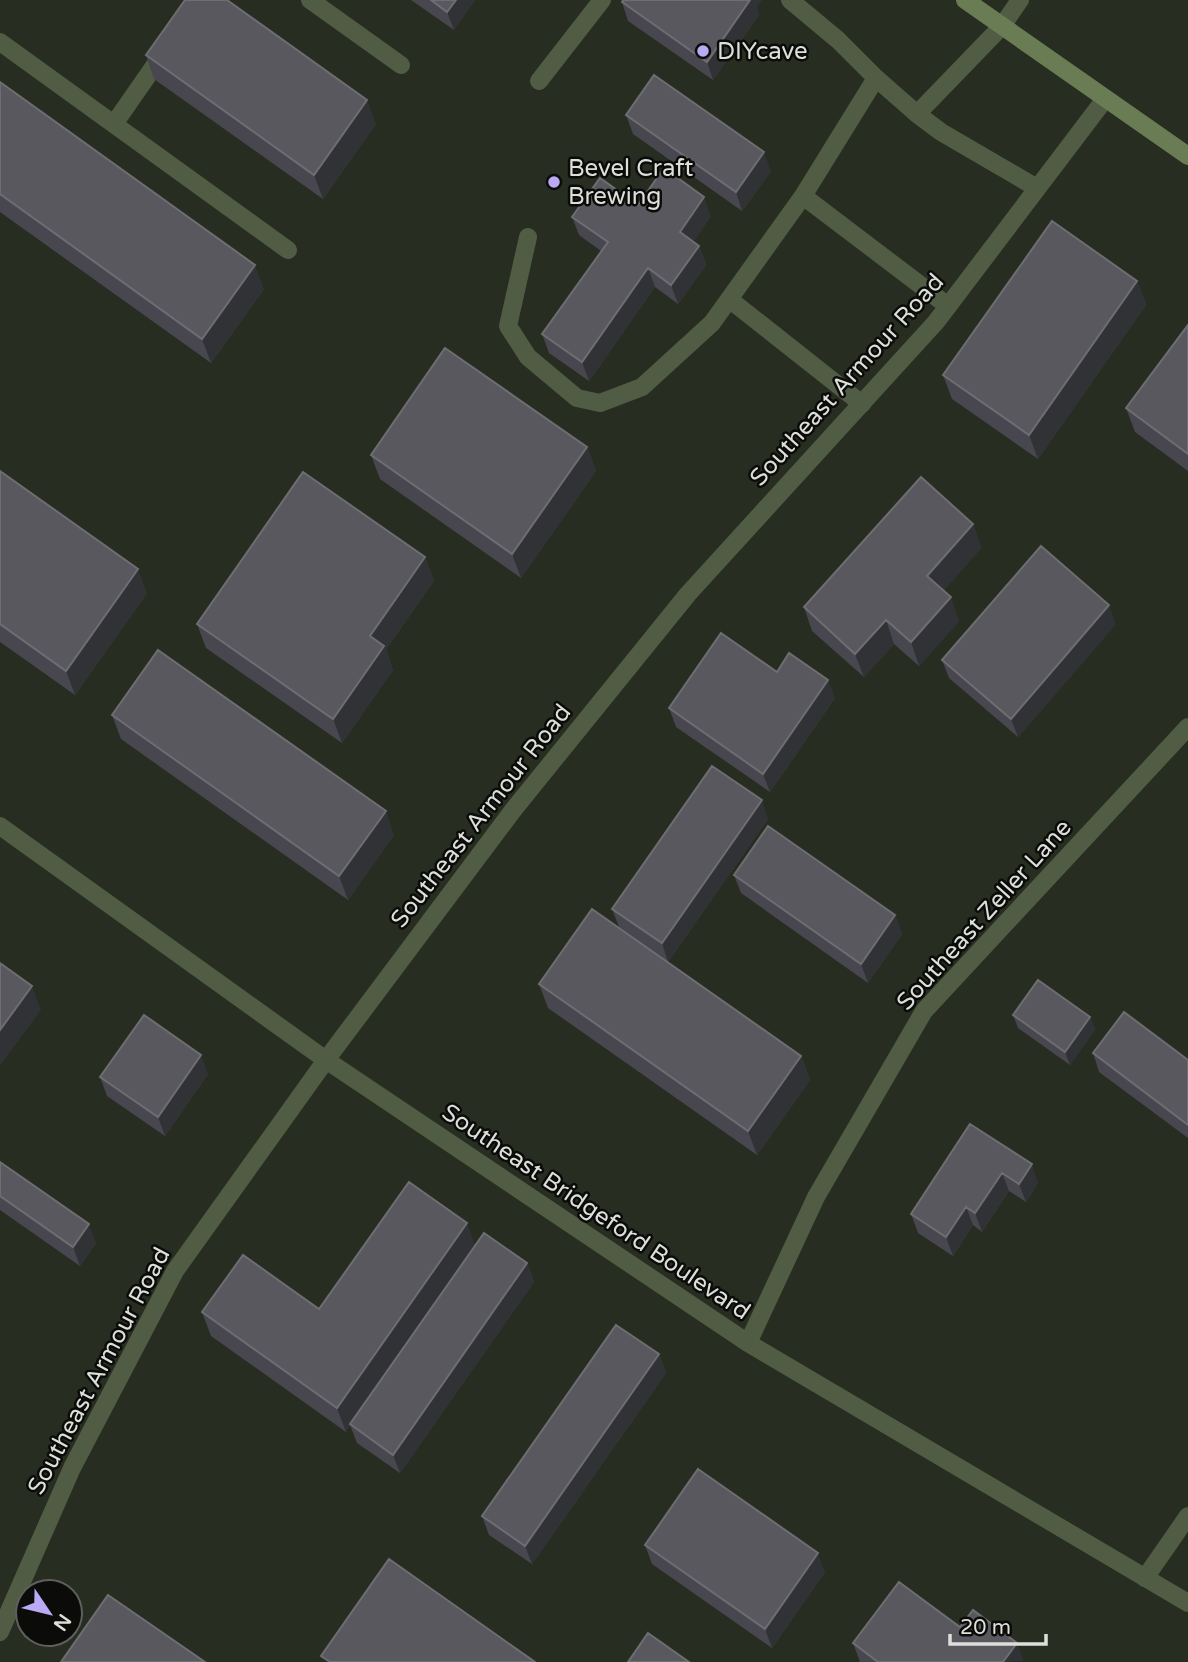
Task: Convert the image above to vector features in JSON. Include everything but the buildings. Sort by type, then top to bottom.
[{"type":"street","points":[[310,0],[401,65]]},
{"type":"street","points":[[539,81],[602,0]]},
{"type":"street","points":[[790,0],[838,40],[916,114],[941,132],[1037,188]]},
{"type":"street","points":[[965,0],[1188,156]]},
{"type":"street","points":[[916,114],[1002,26],[1020,0]]},
{"type":"street","points":[[114,124],[177,34]]},
{"type":"street","points":[[0,42],[288,250]]},
{"type":"street","points":[[528,237],[508,326],[528,357],[577,398],[600,403],[642,387],[712,323],[803,196],[876,78]]},
{"type":"street","name":"Southeast Armour Road","points":[[0,1632],[72,1468],[175,1271],[326,1060],[514,809],[688,594],[936,322],[1105,99]]},
{"type":"street","points":[[803,196],[948,306]]},
{"type":"street","points":[[729,299],[862,404]]},
{"type":"street","name":"Southeast Zeller Lane","points":[[748,1343],[816,1197],[925,1011],[1188,727]]},
{"type":"street","name":"Southeast Bridgeford Boulevard","points":[[0,826],[326,1060],[748,1343],[1188,1603]]},
{"type":"street","points":[[1145,1578],[1188,1517]]},
{"type":"shaded area","points":[[0,0],[1188,0],[1188,1662],[0,1662]]},
{"type":"place","name":"DIYcave","points":[[703,51]]},
{"type":"place","name":"Bevel Craft Brewing","points":[[554,182]]}]
